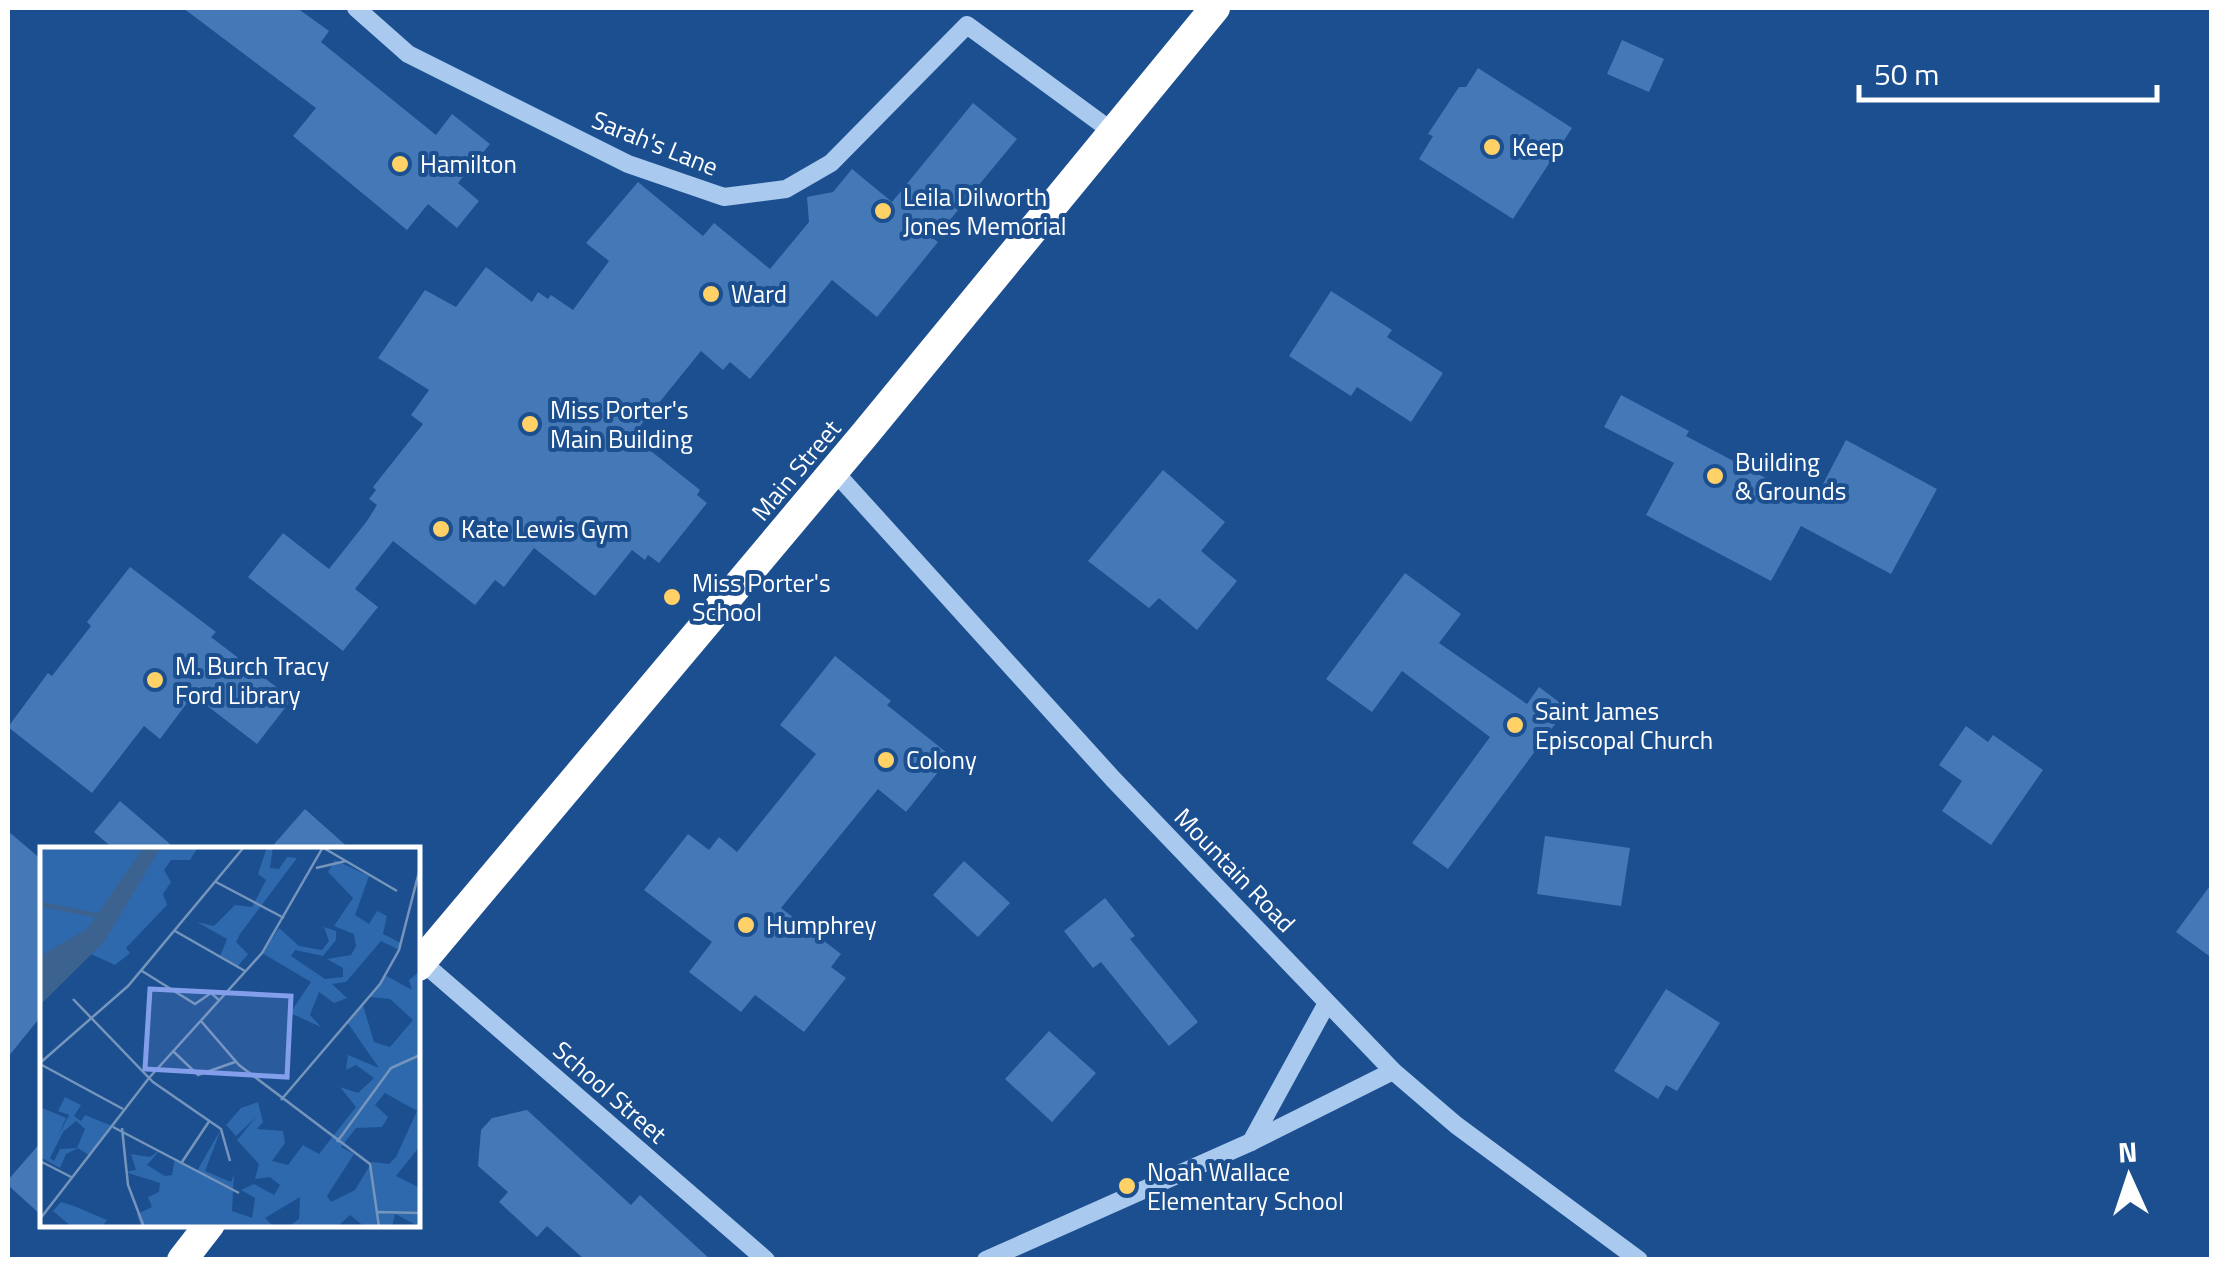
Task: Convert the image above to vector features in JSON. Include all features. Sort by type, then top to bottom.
[{"type":"highway","name":"Main Street","points":[[420,963],[834,471],[1215,8]]},
{"type":"highway","points":[[182,1260],[208,1227]]},
{"type":"street","name":"Sarah's Lane","points":[[356,8],[408,54],[628,164],[724,197],[786,189],[831,163],[967,25],[1113,132]]},
{"type":"street","name":"Mountain Road","points":[[834,471],[1113,779],[1393,1071],[1456,1125],[1640,1260]]},
{"type":"street","name":"School Street","points":[[420,963],[766,1260]]},
{"type":"street","points":[[1251,1142],[1328,1003]]},
{"type":"street","points":[[986,1260],[1251,1142],[1393,1071]]},
{"type":"building","name":"Hamilton","points":[[183,8],[297,8],[329,31],[321,42],[436,135],[452,114],[490,144],[458,183],[479,201],[457,228],[428,204],[407,230],[293,136],[316,108]]},
{"type":"building","points":[[1622,40],[1664,59],[1649,92],[1607,74]]},
{"type":"building","name":"Keep","points":[[1478,68],[1572,128],[1513,219],[1419,159],[1433,136],[1428,134],[1459,87],[1466,87]]},
{"type":"building","points":[[973,103],[1017,139],[934,239],[938,242],[877,317],[832,280],[750,379],[730,362],[723,370],[701,351],[632,436],[700,490],[697,495],[707,503],[659,563],[648,555],[645,560],[632,550],[595,596],[534,548],[504,587],[495,580],[475,605],[393,541],[355,589],[378,607],[343,651],[248,577],[283,533],[329,569],[377,505],[369,499],[376,490],[373,487],[423,424],[411,415],[429,390],[378,358],[425,290],[456,307],[486,267],[532,302],[538,292],[548,299],[551,295],[573,310],[609,261],[586,243],[638,182],[703,236],[714,223],[770,269],[809,222],[807,197],[833,192],[852,169],[892,202]]},
{"type":"building","points":[[1331,291],[1392,330],[1387,337],[1443,373],[1411,422],[1357,387],[1351,396],[1289,356]]},
{"type":"building","name":"Building & Grounds","points":[[1621,395],[1689,431],[1686,436],[1813,503],[1846,440],[1937,489],[1891,574],[1801,526],[1771,581],[1646,515],[1674,463],[1604,427]]},
{"type":"building","points":[[1163,470],[1225,522],[1201,551],[1237,581],[1197,630],[1159,598],[1149,608],[1088,561]]},
{"type":"building","name":"M. Burch Tracy Ford Library","points":[[130,567],[216,632],[211,637],[292,699],[257,744],[193,695],[160,739],[144,726],[92,793],[8,727],[48,673],[52,676],[91,626],[87,622]]},
{"type":"building","name":"Saint James Episcopal Church","points":[[1405,573],[1461,614],[1439,643],[1527,704],[1539,687],[1567,708],[1448,869],[1412,843],[1490,737],[1402,671],[1372,712],[1326,679]]},
{"type":"building","points":[[835,656],[891,701],[887,705],[951,756],[906,812],[878,789],[781,908],[841,954],[831,967],[846,978],[804,1032],[755,995],[741,1012],[689,972],[712,942],[644,890],[688,834],[709,850],[719,837],[737,852],[816,754],[780,725]]},
{"type":"building","points":[[1966,726],[1988,742],[1993,735],[2043,770],[1991,845],[1942,811],[1962,781],[1939,765]]},
{"type":"building","points":[[120,801],[174,847],[112,847],[94,832]]},
{"type":"building","points":[[305,809],[348,847],[272,847]]},
{"type":"building","points":[[8,831],[40,858],[40,1017],[8,1057]]},
{"type":"building","points":[[1545,836],[1630,848],[1621,906],[1537,894]]},
{"type":"building","points":[[964,861],[1010,903],[978,937],[933,895]]},
{"type":"building","points":[[2212,883],[2212,958],[2176,932]]},
{"type":"building","points":[[1105,898],[1135,936],[1130,939],[1198,1022],[1169,1046],[1101,962],[1093,968],[1064,931]]},
{"type":"building","points":[[1666,989],[1720,1023],[1677,1091],[1666,1085],[1658,1099],[1614,1071]]},
{"type":"building","points":[[1049,1031],[1096,1073],[1052,1122],[1005,1079]]},
{"type":"building","points":[[527,1110],[631,1205],[640,1195],[711,1260],[585,1260],[547,1226],[537,1237],[499,1202],[508,1192],[478,1166],[481,1130],[492,1118]]},
{"type":"building","points":[[40,1143],[40,1214],[8,1185],[8,1180]]},
{"type":"place","name":"Keep","points":[[1492,147]]},
{"type":"place","name":"Hamilton","points":[[400,164]]},
{"type":"place","name":"Leila Dilworth Jones Memorial","points":[[883,211]]},
{"type":"place","name":"Ward","points":[[711,294]]},
{"type":"place","name":"Miss Porter's Main Building","points":[[530,424]]},
{"type":"place","name":"Building & Grounds","points":[[1715,476]]},
{"type":"place","name":"Kate Lewis Gym","points":[[441,529]]},
{"type":"place","name":"Miss Porter's School","points":[[672,597]]},
{"type":"place","name":"M. Burch Tracy Ford Library","points":[[155,680]]},
{"type":"place","name":"Saint James Episcopal Church","points":[[1515,725]]},
{"type":"place","name":"Colony","points":[[886,760]]},
{"type":"place","name":"Humphrey","points":[[746,925]]},
{"type":"place","name":"Noah Wallace Elementary School","points":[[1127,1186]]}]
